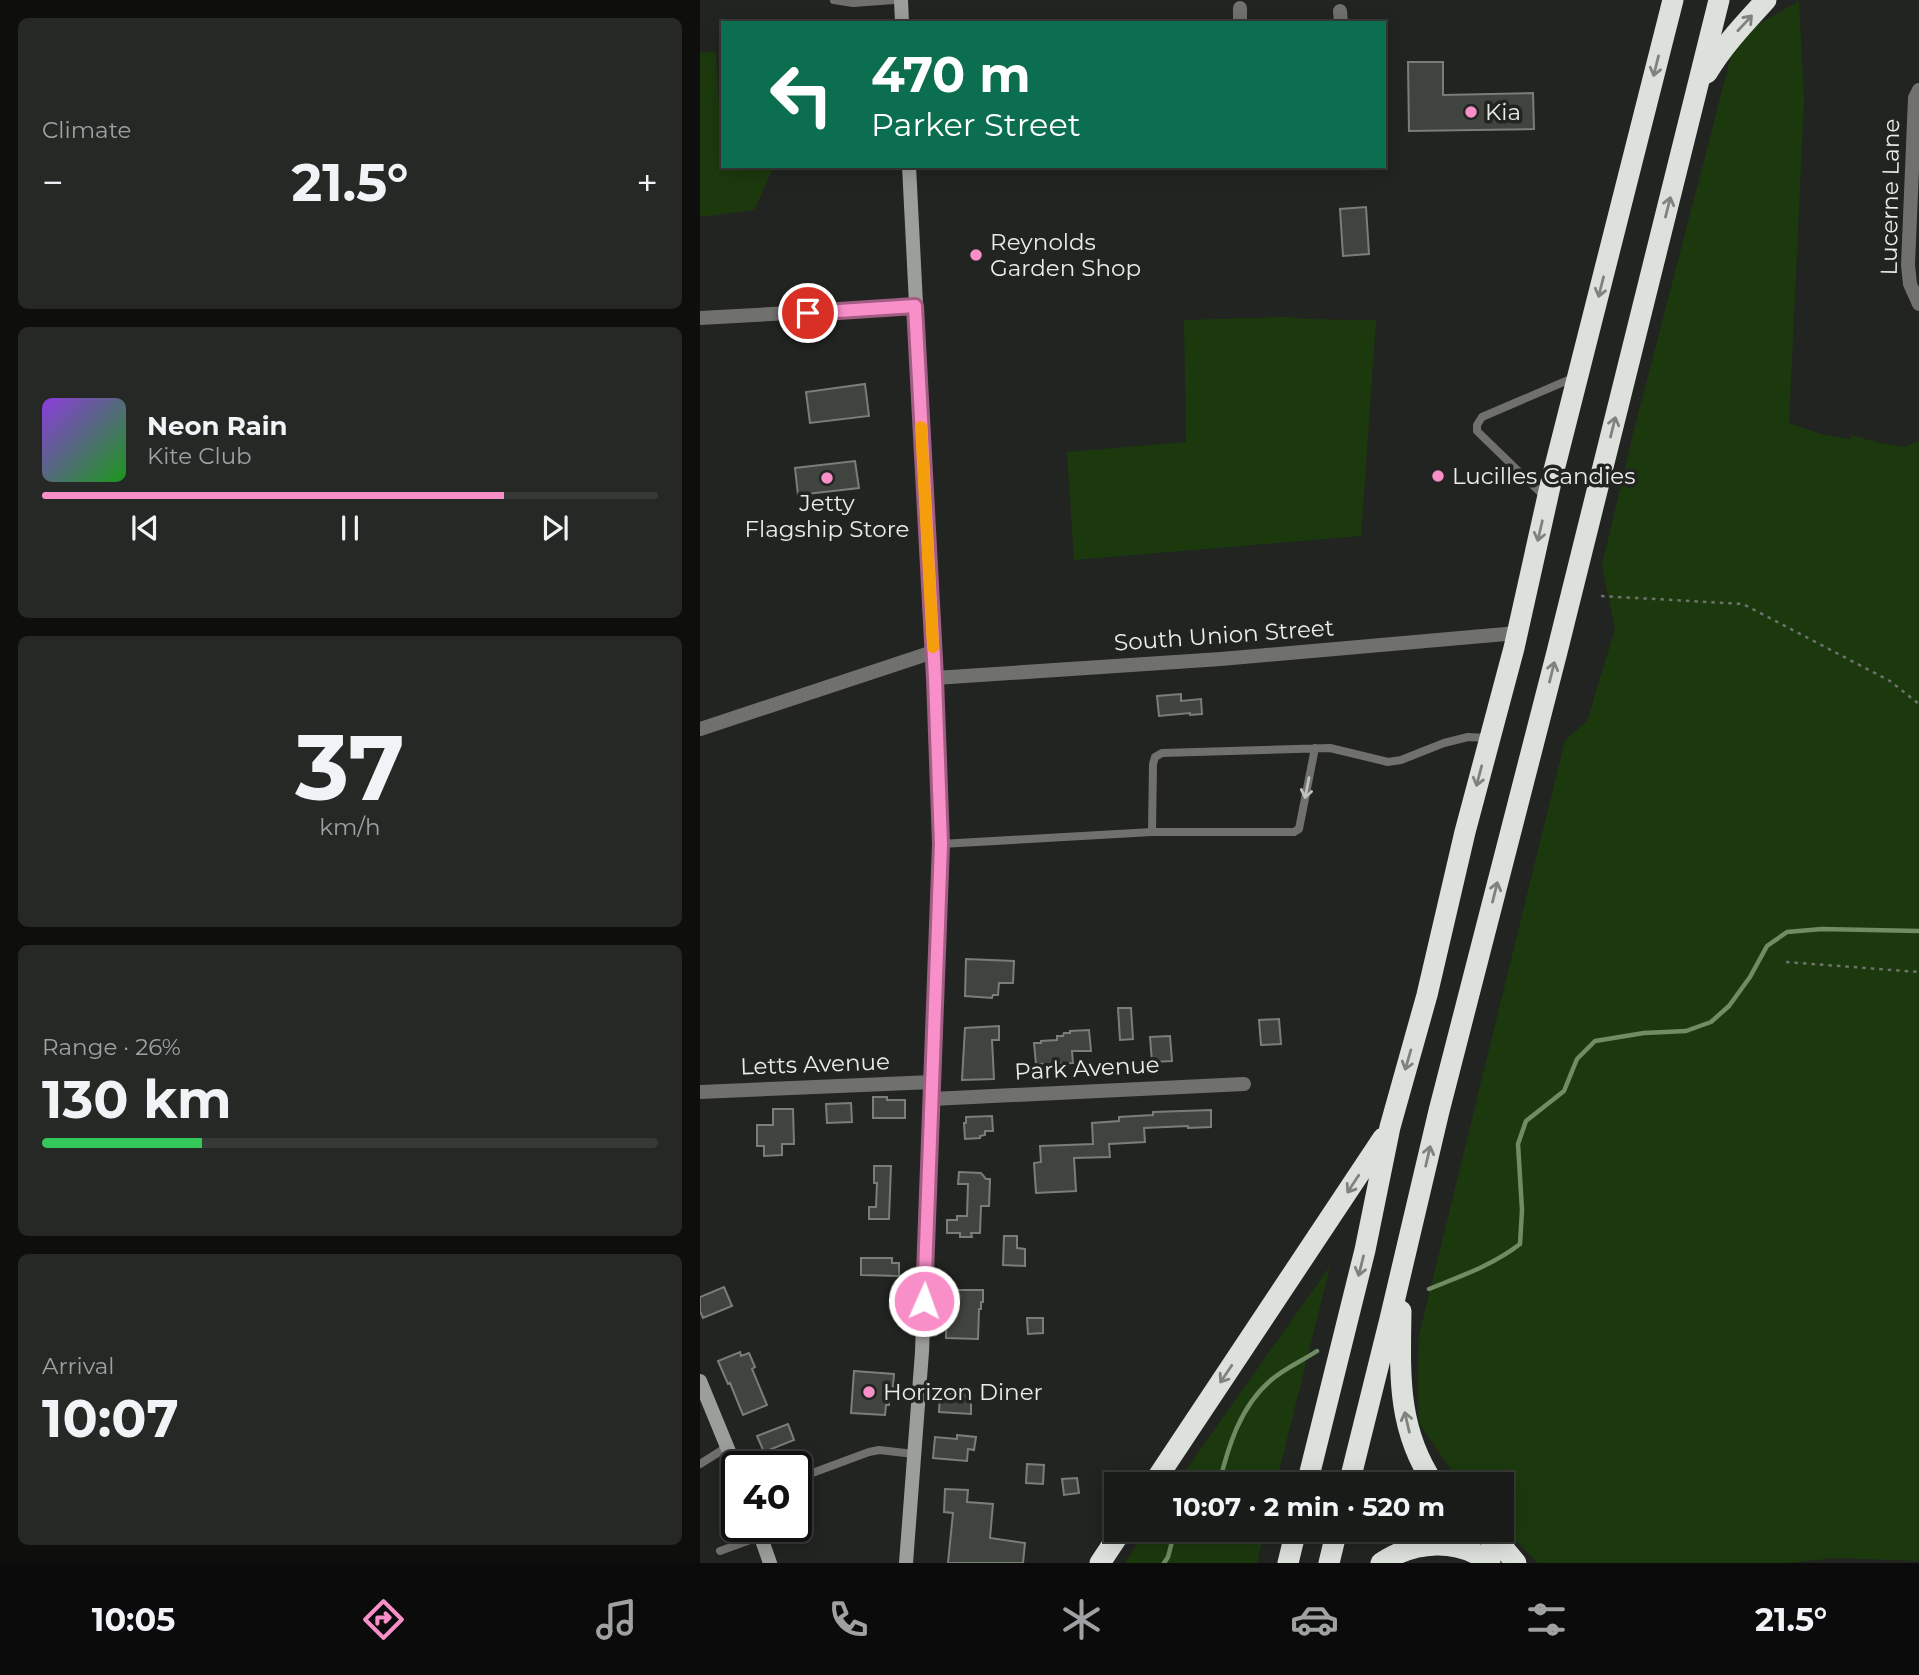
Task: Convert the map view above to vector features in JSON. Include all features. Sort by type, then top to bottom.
[{"type":"highway","points":[[1310,1472],[1365,1250],[1390,1127],[1427,995],[1465,832],[1517,634],[1547,499],[1673,0]]},
{"type":"highway","points":[[1352,1472],[1442,1098],[1557,652],[1719,0]]},
{"type":"highway","points":[[1698,87],[1723,49],[1766,0]]},
{"type":"highway","points":[[1161,1472],[1390,1127]]},
{"type":"highway","points":[[1401,1270],[1400,1379],[1405,1417],[1414,1449],[1427,1472]]},
{"type":"highway","points":[[1100,1563],[1114,1542]]},
{"type":"highway","points":[[1288,1563],[1293,1542]]},
{"type":"highway","points":[[1329,1563],[1334,1542]]},
{"type":"highway","points":[[1495,1542],[1516,1563]]},
{"type":"highway","points":[[1381,1563],[1405,1550],[1433,1545],[1470,1551],[1490,1563]]},
{"type":"street","points":[[901,0],[902,21]]},
{"type":"street","name":"Lucerne Lane","points":[[1919,90],[1914,98],[1908,265],[1910,284],[1919,304]]},
{"type":"street","points":[[906,1563],[922,1352],[941,844],[909,168]]},
{"type":"street","points":[[700,318],[915,306]]},
{"type":"street","name":"South Union Street","points":[[935,678],[1207,660],[1517,634]]},
{"type":"street","points":[[700,729],[933,652]]},
{"type":"street","name":"Letts Avenue","points":[[700,1091],[933,1082]]},
{"type":"street","name":"Park Avenue","points":[[932,1099],[1244,1084]]},
{"type":"street","points":[[700,1381],[729,1451]]},
{"type":"street","points":[[763,1542],[770,1563]]},
{"type":"lane","points":[[834,0],[853,3],[894,0]]},
{"type":"lane","points":[[1547,499],[1477,431],[1477,425],[1482,417],[1579,376]]},
{"type":"lane","points":[[1152,832],[1153,764],[1155,757],[1162,753],[1330,748],[1388,762],[1468,737],[1489,738]]},
{"type":"lane","points":[[941,844],[1152,832],[1294,832],[1299,829],[1315,748]]},
{"type":"lane","points":[[700,1464],[727,1447]]},
{"type":"lane","points":[[812,1473],[879,1450],[914,1454]]},
{"type":"lane","points":[[720,1551],[738,1542]]},
{"type":"path","points":[[1601,596],[1743,604],[1890,681],[1919,704]]},
{"type":"path","points":[[1786,962],[1919,972]]},
{"type":"green space","points":[[1799,1],[1804,100],[1789,423],[1820,434],[1851,439],[1851,435],[1905,447],[1919,441],[1919,1561],[1835,1558],[1788,1563],[1538,1563],[1514,1539],[1514,1472],[1453,1472],[1419,1423],[1419,1335],[1565,740],[1587,721],[1615,629],[1602,565],[1634,430],[1736,37]]},
{"type":"green space","points":[[716,51],[721,168],[773,168],[754,210],[700,217],[700,53]]},
{"type":"green space","points":[[1285,317],[1376,320],[1361,536],[1074,560],[1067,452],[1186,442],[1184,320]]},
{"type":"green space","points":[[1330,1266],[1279,1472],[1184,1472]]},
{"type":"green space","points":[[1138,1542],[1262,1542],[1257,1563],[1125,1563]]},
{"type":"building","name":"Kia","points":[[1408,62],[1443,62],[1443,95],[1533,93],[1534,129],[1409,131]]},
{"type":"building","points":[[1366,207],[1369,254],[1343,256],[1340,209]]},
{"type":"building","points":[[865,384],[869,416],[810,423],[806,392]]},
{"type":"building","name":"Jetty Flagship Store","points":[[855,461],[859,488],[798,495],[795,468]]},
{"type":"building","points":[[1181,694],[1181,701],[1201,699],[1202,714],[1159,716],[1157,696]]},
{"type":"building","points":[[966,959],[1014,961],[1013,983],[999,983],[998,995],[993,995],[992,998],[965,996]]},
{"type":"building","points":[[1118,1008],[1131,1008],[1133,1039],[1120,1040]]},
{"type":"building","points":[[1279,1019],[1281,1044],[1261,1045],[1259,1020]]},
{"type":"building","points":[[999,1026],[999,1040],[992,1040],[994,1079],[962,1080],[965,1028]]},
{"type":"building","points":[[1089,1030],[1091,1051],[1072,1051],[1073,1063],[1036,1064],[1034,1043],[1057,1040],[1057,1036],[1063,1036],[1070,1031]]},
{"type":"building","points":[[1170,1036],[1172,1061],[1152,1062],[1150,1037]]},
{"type":"building","points":[[873,1097],[905,1100],[905,1118],[873,1118]]},
{"type":"building","points":[[851,1103],[852,1122],[827,1123],[826,1104]]},
{"type":"building","points":[[773,1109],[793,1109],[794,1144],[782,1144],[782,1155],[764,1156],[764,1146],[757,1146],[757,1125],[773,1125]]},
{"type":"building","points":[[1211,1110],[1211,1127],[1144,1128],[1145,1142],[1109,1144],[1110,1157],[1074,1158],[1076,1191],[1036,1193],[1034,1163],[1041,1162],[1040,1146],[1093,1144],[1092,1123],[1119,1121],[1119,1117],[1153,1115],[1153,1112]]},
{"type":"building","points":[[992,1116],[993,1131],[985,1131],[985,1135],[980,1138],[965,1139],[966,1117]]},
{"type":"building","points":[[874,1166],[891,1166],[889,1219],[869,1219],[869,1207],[876,1207],[877,1183],[874,1183]]},
{"type":"building","points":[[959,1172],[981,1173],[986,1179],[990,1179],[989,1206],[981,1206],[980,1233],[971,1233],[972,1237],[947,1233],[947,1220],[967,1216],[968,1184],[958,1184]]},
{"type":"building","points":[[1004,1236],[1017,1236],[1017,1248],[1025,1249],[1025,1266],[1003,1265]]},
{"type":"building","points":[[861,1258],[892,1258],[892,1263],[899,1263],[899,1276],[861,1275]]},
{"type":"building","points":[[724,1287],[732,1306],[703,1318],[700,1297]]},
{"type":"building","points":[[947,1290],[983,1290],[978,1339],[946,1338]]},
{"type":"building","points":[[1027,1318],[1043,1318],[1043,1333],[1028,1334]]},
{"type":"building","points":[[740,1352],[741,1356],[749,1353],[755,1367],[752,1369],[767,1405],[743,1415],[718,1361]]},
{"type":"building","name":"Horizon Diner","points":[[854,1371],[894,1374],[885,1415],[851,1413]]},
{"type":"building","points":[[940,1392],[964,1394],[971,1404],[971,1414],[939,1412]]},
{"type":"building","points":[[788,1424],[794,1440],[764,1451],[757,1436]]},
{"type":"building","points":[[957,1435],[976,1437],[974,1450],[968,1449],[967,1461],[933,1458],[935,1437],[957,1439]]},
{"type":"building","points":[[1027,1464],[1044,1465],[1043,1484],[1026,1483]]},
{"type":"building","points":[[1077,1478],[1079,1493],[1064,1495],[1062,1479]]},
{"type":"building","points":[[945,1489],[968,1490],[967,1502],[993,1504],[990,1538],[1025,1543],[1023,1563],[948,1563],[953,1513],[944,1512]]},
{"type":"waterway","points":[[1429,1289],[1488,1264],[1520,1244],[1522,1210],[1518,1144],[1526,1121],[1564,1091],[1577,1059],[1595,1041],[1644,1033],[1686,1031],[1711,1022],[1729,1006],[1750,977],[1767,946],[1787,932],[1822,929],[1919,931]]},
{"type":"waterway","points":[[1222,1472],[1231,1442],[1243,1415],[1260,1391],[1275,1377],[1317,1351]]},
{"type":"waterway","points":[[1164,1563],[1172,1542]]},
{"type":"slow traffic","points":[[921,427],[933,647]]},
{"type":"place","name":"Kia","points":[[1471,112]]},
{"type":"place","name":"Reynolds Garden Shop","points":[[976,255]]},
{"type":"place","name":"Lucilles Candies","points":[[1438,476]]},
{"type":"place","name":"Jetty Flagship Store","points":[[827,478]]},
{"type":"place","name":"Horizon Diner","points":[[869,1392]]},
{"type":"route","points":[[808,313],[915,306],[941,844],[924,1301]]}]
